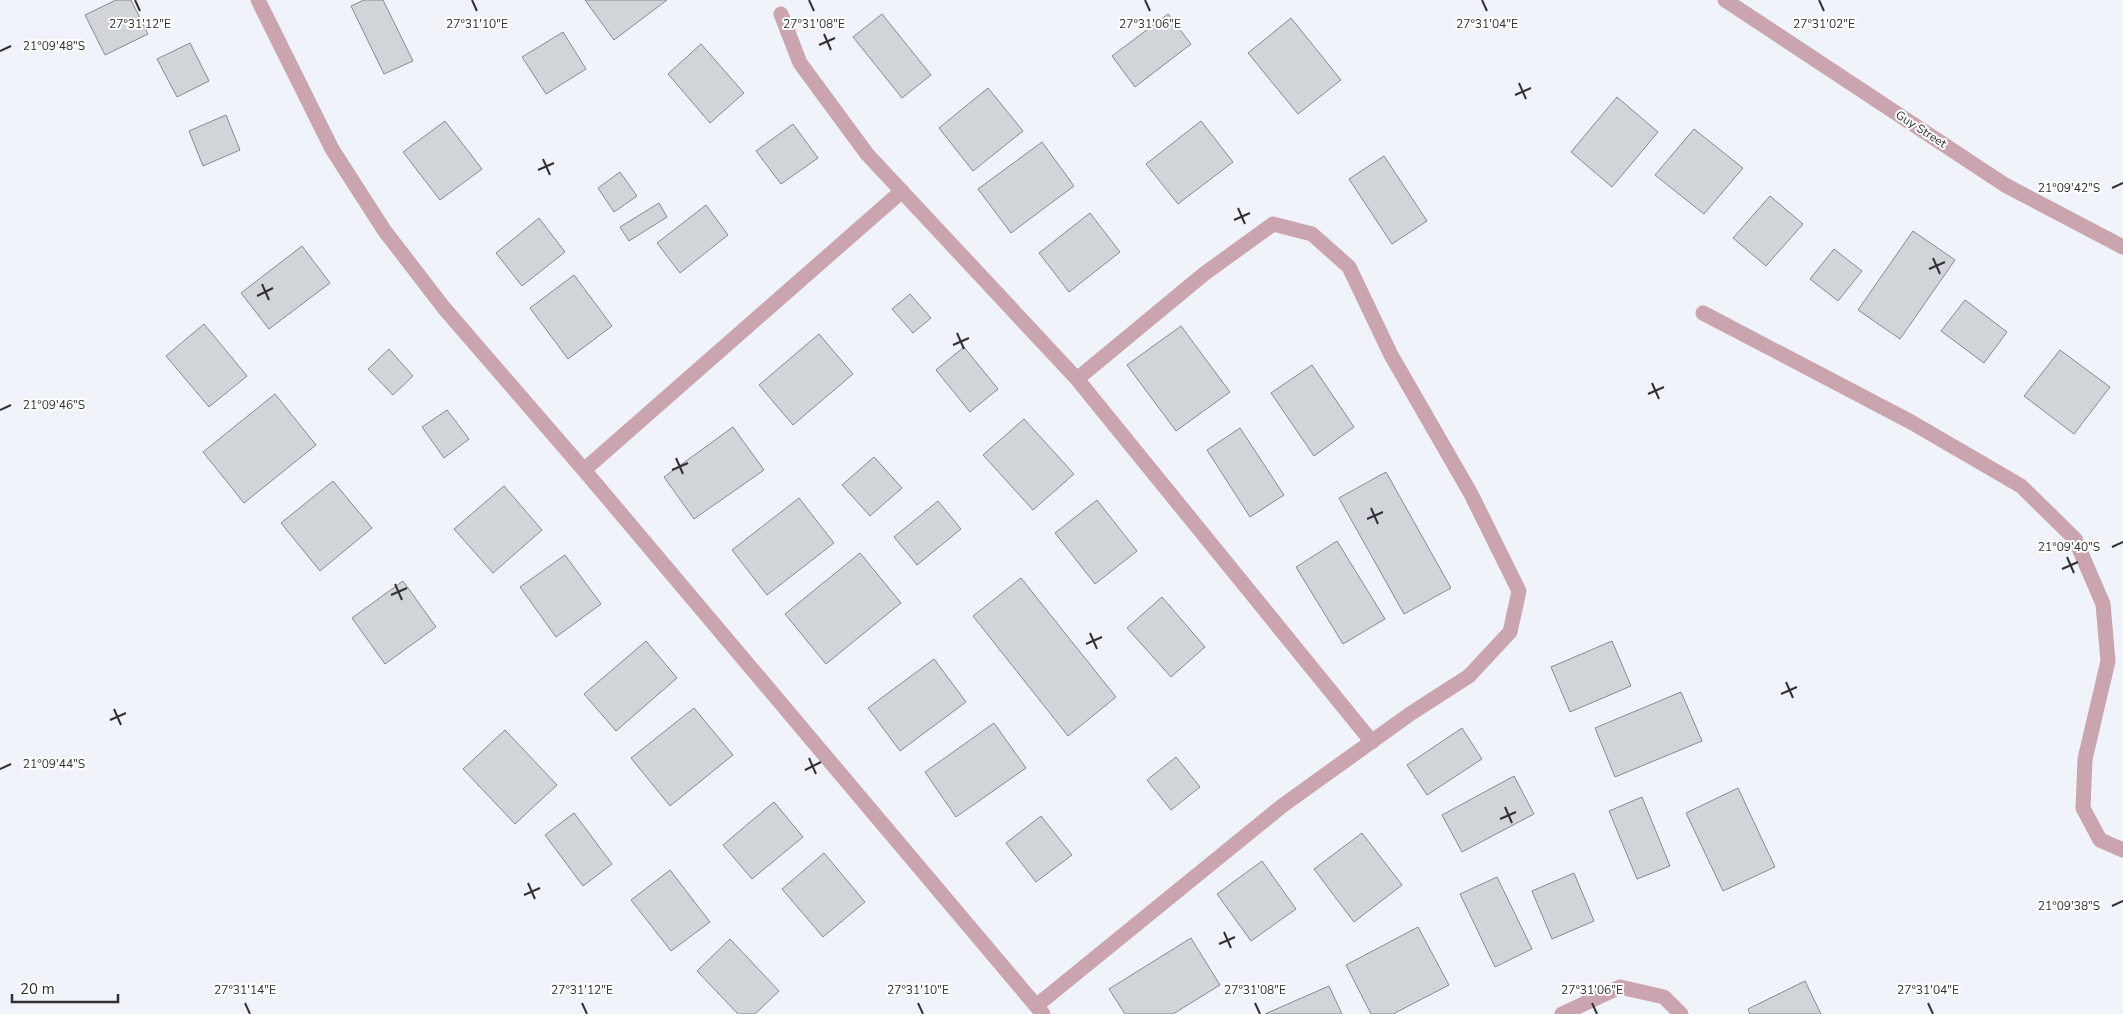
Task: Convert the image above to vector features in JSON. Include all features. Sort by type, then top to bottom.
[{"type":"street","points":[[258,0],[332,149],[384,230],[444,308],[584,470],[1040,1010],[1282,806],[1410,714],[1469,676],[1510,632],[1519,591],[1472,494],[1392,355],[1349,267],[1312,234],[1273,224],[1204,274],[1077,379]]},
{"type":"street","name":"Guy Street","points":[[1725,0],[2005,185],[2123,247]]},
{"type":"street","points":[[782,14],[800,63],[867,154],[1077,379],[1372,742]]},
{"type":"street","points":[[584,470],[902,191]]},
{"type":"street","points":[[1703,314],[1911,422],[2021,486],[2075,539],[2102,604],[2108,661],[2085,759],[2083,808],[2100,840],[2123,850]]},
{"type":"street","points":[[1562,1014],[1620,988],[1664,997],[1681,1014]]},
{"type":"building","points":[[116,0],[131,0],[148,34],[105,55],[85,15]]},
{"type":"building","points":[[364,0],[383,0],[413,61],[384,74],[351,6]]},
{"type":"building","points":[[585,0],[667,0],[614,40]]},
{"type":"building","points":[[882,14],[931,75],[902,98],[853,37]]},
{"type":"building","points":[[1168,14],[1191,44],[1135,87],[1112,56]]},
{"type":"building","points":[[1291,18],[1341,80],[1298,114],[1248,53]]},
{"type":"building","points":[[563,32],[586,69],[546,94],[522,57]]},
{"type":"building","points":[[190,43],[209,81],[177,97],[157,59]]},
{"type":"building","points":[[701,44],[744,93],[710,123],[668,74]]},
{"type":"building","points":[[988,88],[1023,131],[973,171],[939,128]]},
{"type":"building","points":[[1617,97],[1658,132],[1612,187],[1571,152]]},
{"type":"building","points":[[226,115],[240,150],[203,166],[189,131]]},
{"type":"building","points":[[445,121],[482,169],[440,200],[403,152]]},
{"type":"building","points":[[1201,121],[1233,162],[1178,204],[1146,164]]},
{"type":"building","points":[[793,124],[818,158],[781,184],[756,151]]},
{"type":"building","points":[[1694,129],[1743,168],[1704,214],[1655,175]]},
{"type":"building","points":[[1042,142],[1074,186],[1011,233],[978,189]]},
{"type":"building","points":[[1384,156],[1427,221],[1392,244],[1349,179]]},
{"type":"building","points":[[620,172],[637,196],[614,212],[598,188]]},
{"type":"building","points":[[1770,196],[1803,224],[1766,266],[1733,238]]},
{"type":"building","points":[[659,203],[667,217],[629,241],[620,227]]},
{"type":"building","points":[[706,205],[728,235],[680,273],[657,243]]},
{"type":"building","points":[[1090,213],[1120,252],[1069,292],[1039,253]]},
{"type":"building","points":[[539,218],[565,252],[522,286],[496,253]]},
{"type":"building","points":[[1913,231],[1955,260],[1900,339],[1858,310]]},
{"type":"building","points":[[302,246],[330,283],[269,329],[241,293]]},
{"type":"building","points":[[1834,249],[1862,271],[1838,301],[1810,279]]},
{"type":"building","points":[[574,275],[612,326],[568,359],[530,308]]},
{"type":"building","points":[[910,294],[931,318],[913,333],[892,309]]},
{"type":"building","points":[[1965,300],[2007,332],[1984,363],[1941,331]]},
{"type":"building","points":[[204,324],[247,376],[209,407],[166,356]]},
{"type":"building","points":[[1181,326],[1230,392],[1176,431],[1127,365]]},
{"type":"building","points":[[819,334],[853,374],[793,425],[759,385]]},
{"type":"building","points":[[964,347],[998,389],[970,412],[936,370]]},
{"type":"building","points":[[389,349],[413,376],[393,395],[368,369]]},
{"type":"building","points":[[2060,350],[2110,387],[2074,434],[2024,396]]},
{"type":"building","points":[[1312,365],[1354,427],[1314,456],[1271,393]]},
{"type":"building","points":[[275,394],[316,445],[244,503],[203,452]]},
{"type":"building","points":[[447,410],[469,439],[444,458],[422,427]]},
{"type":"building","points":[[1024,419],[1074,474],[1033,510],[983,455]]},
{"type":"building","points":[[733,427],[764,470],[694,519],[664,477]]},
{"type":"building","points":[[1240,428],[1284,495],[1250,517],[1207,450]]},
{"type":"building","points":[[874,457],[902,488],[870,516],[842,485]]},
{"type":"building","points":[[1386,472],[1451,588],[1404,614],[1339,498]]},
{"type":"building","points":[[333,481],[372,528],[320,571],[281,523]]},
{"type":"building","points":[[504,486],[542,530],[493,573],[454,529]]},
{"type":"building","points":[[799,498],[834,543],[767,595],[732,550]]},
{"type":"building","points":[[1097,500],[1137,551],[1095,584],[1055,533]]},
{"type":"building","points":[[938,501],[961,529],[917,565],[894,537]]},
{"type":"building","points":[[1337,541],[1385,619],[1343,644],[1296,567]]},
{"type":"building","points":[[860,553],[901,603],[826,664],[785,614]]},
{"type":"building","points":[[565,555],[601,604],[556,637],[520,587]]},
{"type":"building","points":[[1021,578],[1116,697],[1068,736],[973,616]]},
{"type":"building","points":[[403,581],[436,627],[385,664],[352,618]]},
{"type":"building","points":[[1162,597],[1205,647],[1171,677],[1127,628]]},
{"type":"building","points":[[646,641],[677,678],[616,731],[584,694]]},
{"type":"building","points":[[1612,641],[1631,686],[1570,712],[1551,667]]},
{"type":"building","points":[[934,659],[966,702],[900,751],[868,708]]},
{"type":"building","points":[[1681,692],[1702,741],[1615,777],[1595,728]]},
{"type":"building","points":[[694,708],[733,755],[670,806],[631,758]]},
{"type":"building","points":[[994,723],[1026,768],[956,817],[925,772]]},
{"type":"building","points":[[1462,728],[1482,759],[1427,795],[1407,765]]},
{"type":"building","points":[[505,730],[557,785],[515,824],[463,769]]},
{"type":"building","points":[[1176,757],[1200,787],[1171,810],[1147,780]]},
{"type":"building","points":[[1514,776],[1534,814],[1462,852],[1442,815]]},
{"type":"building","points":[[1738,788],[1775,867],[1723,891],[1686,813]]},
{"type":"building","points":[[1642,797],[1670,866],[1637,879],[1609,811]]},
{"type":"building","points":[[774,802],[803,837],[752,879],[723,845]]},
{"type":"building","points":[[574,813],[612,864],[583,886],[545,835]]},
{"type":"building","points":[[1041,816],[1072,855],[1036,882],[1006,843]]},
{"type":"building","points":[[1362,833],[1402,885],[1354,922],[1314,869]]},
{"type":"building","points":[[824,853],[865,902],[823,937],[782,889]]},
{"type":"building","points":[[1262,861],[1296,909],[1251,941],[1217,894]]},
{"type":"building","points":[[670,870],[710,922],[671,951],[631,900]]},
{"type":"building","points":[[1574,873],[1594,921],[1552,939],[1532,891]]},
{"type":"building","points":[[1497,877],[1532,949],[1495,967],[1460,894]]},
{"type":"building","points":[[1418,927],[1449,985],[1393,1014],[1371,1014],[1346,965]]},
{"type":"building","points":[[1191,938],[1220,985],[1173,1014],[1125,1014],[1109,989]]},
{"type":"building","points":[[730,939],[779,991],[755,1014],[738,1014],[697,971]]},
{"type":"building","points":[[1805,981],[1821,1014],[1750,1014],[1748,1009]]},
{"type":"building","points":[[1329,986],[1342,1014],[1265,1014]]}]
